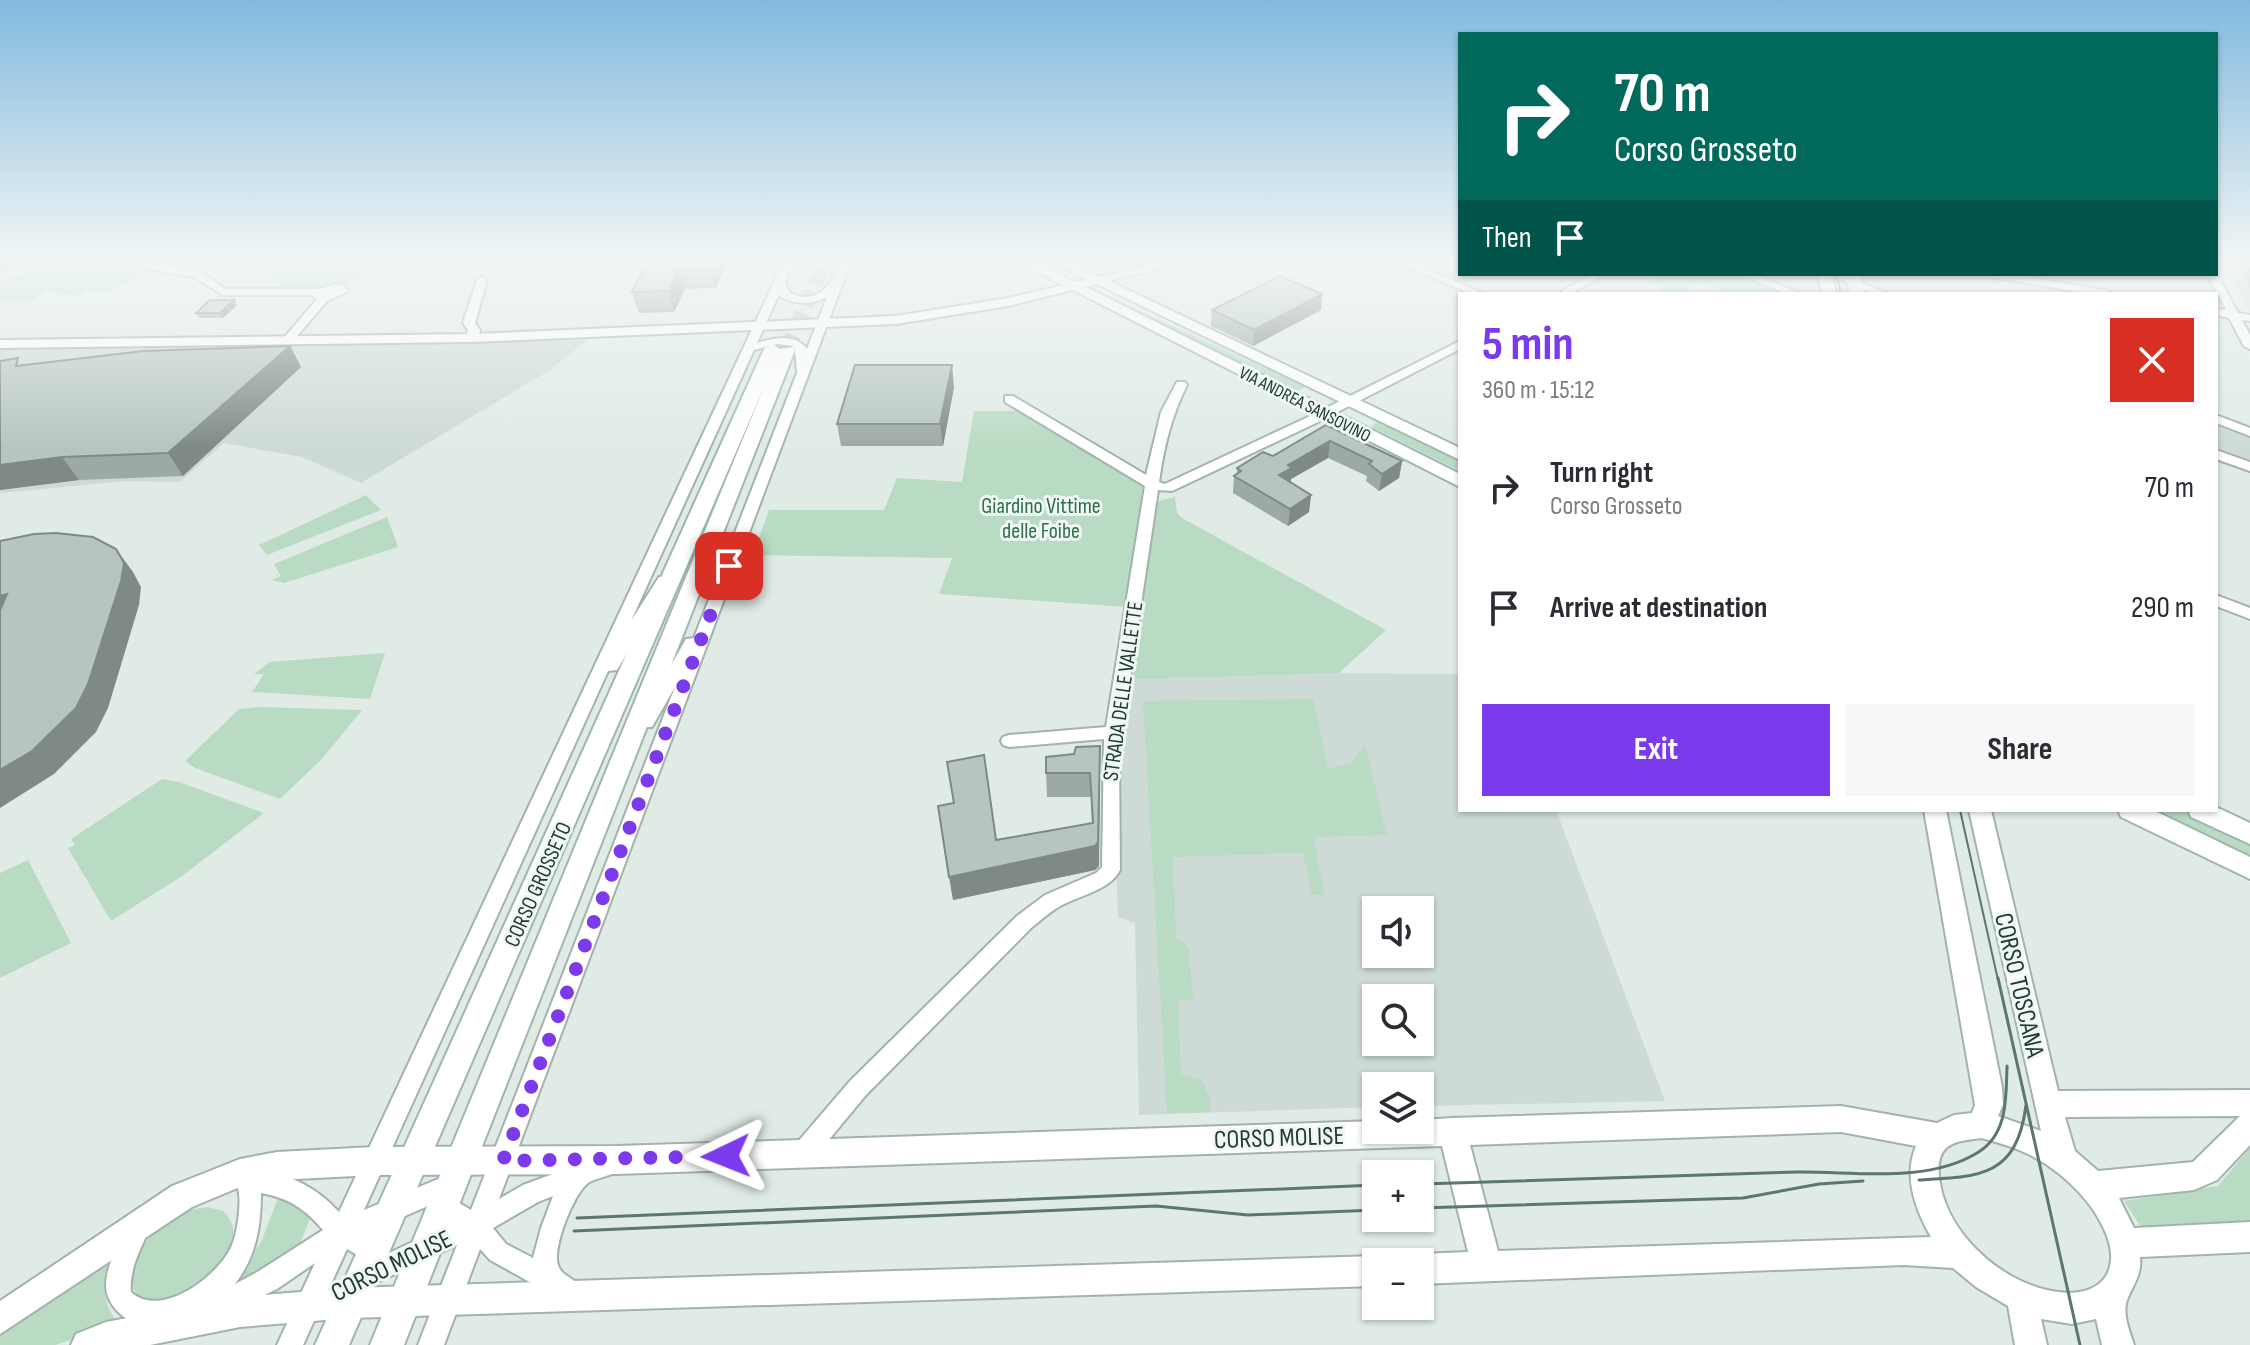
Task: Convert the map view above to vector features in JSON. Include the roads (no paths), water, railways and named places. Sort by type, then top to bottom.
[{"type":"main road","name":"VIA ANDREA SANSOVINO","points":[[1145,324],[1458,480]]},
{"type":"main road","name":"VIA ANDREA SANSOVINO","points":[[1187,324],[1458,454]]},
{"type":"main road","name":"CORSO GROSSETO","points":[[390,1274],[679,559],[780,350],[600,809],[427,1186]]},
{"type":"main road","points":[[2134,812],[2250,869]]},
{"type":"main road","points":[[2204,812],[2250,834]]},
{"type":"main road","points":[[332,1345],[390,1274],[427,1186]]},
{"type":"main road","points":[[387,1345],[390,1274]]},
{"type":"street","points":[[292,335],[300,324]]},
{"type":"street","points":[[469,324],[473,334]]},
{"type":"street","points":[[0,335],[473,334],[719,324]]},
{"type":"street","name":"CORSO GROSSETO","points":[[290,1345],[687,478],[761,324]]},
{"type":"street","name":"CORSO GROSSETO","points":[[431,1345],[822,324]]},
{"type":"street","points":[[2239,324],[2250,346]]},
{"type":"street","points":[[0,344],[292,335]]},
{"type":"street","points":[[749,348],[778,341],[799,345],[802,351],[801,380]]},
{"type":"street","points":[[1009,399],[1153,485],[1174,487],[1458,345]]},
{"type":"street","name":"STRADA DELLE VALLETTE","points":[[804,1152],[858,1088],[1024,922],[1058,897],[1109,873],[1113,861],[1108,780],[1113,732],[1163,426],[1181,385]]},
{"type":"street","points":[[2218,420],[2250,432]]},
{"type":"street","points":[[2218,455],[2250,467]]},
{"type":"street","name":"CORSO GROSSETO","points":[[588,698],[679,559]]},
{"type":"street","points":[[2218,601],[2250,614]]},
{"type":"street","name":"CORSO GROSSETO","points":[[600,809],[651,713],[709,617]]},
{"type":"street","points":[[1009,741],[1113,732]]},
{"type":"street","name":"CORSO TOSCANA","points":[[1935,812],[1988,1087],[1989,1105],[1981,1125]]},
{"type":"street","name":"CORSO TOSCANA","points":[[1980,812],[2047,1104],[2063,1158]]},
{"type":"street","points":[[2047,1104],[2250,1103]]},
{"type":"street","name":"CORSO MOLISE","points":[[427,1186],[503,1161],[617,1160],[1841,1119],[1938,1137]]},
{"type":"street","points":[[1981,1125],[2021,1134],[2063,1158],[2093,1186],[2112,1214],[2124,1243],[2125,1273],[2111,1296],[2098,1304],[2071,1309],[2044,1305],[2021,1297],[1989,1278],[1960,1253],[1938,1223],[1924,1184],[1925,1160],[1938,1137],[1954,1127],[1981,1125]]},
{"type":"street","points":[[2093,1186],[2194,1176],[2207,1170],[2250,1125]]},
{"type":"street","points":[[1452,1131],[1487,1267]]},
{"type":"street","name":"CORSO MOLISE","points":[[97,1342],[154,1324],[307,1306],[390,1274],[531,1193],[580,1177],[617,1160]]},
{"type":"street","name":"CORSO MOLISE","points":[[0,1319],[141,1221],[191,1191],[241,1176],[374,1161],[427,1186],[475,1225],[498,1252],[567,1288]]},
{"type":"street","points":[[154,1324],[210,1290],[234,1264],[247,1236],[241,1176],[299,1193],[317,1205],[341,1232],[390,1274]]},
{"type":"street","points":[[567,1288],[547,1271],[545,1257],[565,1194],[580,1177]]},
{"type":"street","points":[[141,1221],[119,1271],[117,1287],[127,1308],[154,1324],[196,1313],[246,1292],[341,1232],[427,1186]]},
{"type":"street","points":[[2124,1243],[2250,1237]]},
{"type":"street","points":[[1434,1269],[1904,1250],[1960,1253]]},
{"type":"street","name":"CORSO MOLISE","points":[[390,1274],[448,1301],[567,1288],[1362,1271]]},
{"type":"street","points":[[2111,1296],[2110,1315],[2118,1345]]},
{"type":"street","points":[[2021,1297],[2031,1345]]},
{"type":"street","points":[[196,1313],[240,1312]]},
{"type":"tunnel","points":[[787,350],[798,324]]},
{"type":"tram line","points":[[1960,812],[1998,980]]},
{"type":"tram line","points":[[1998,978],[2080,1345]]},
{"type":"tram line","points":[[1434,1184],[1797,1172],[1889,1174],[1935,1169],[1977,1153],[1995,1136],[2003,1115],[2007,1066]]},
{"type":"tram line","points":[[1919,1180],[1978,1174],[2005,1159],[2014,1146],[2026,1105]]},
{"type":"tram line","points":[[1434,1208],[1743,1198],[1819,1184],[1863,1181]]},
{"type":"tram line","points":[[577,1218],[1362,1186]]},
{"type":"tram line","points":[[574,1231],[1156,1206],[1248,1215],[1362,1211]]},
{"type":"park label","name":"Giardino Vittime delle Foibe","points":[[1041,518]]}]
